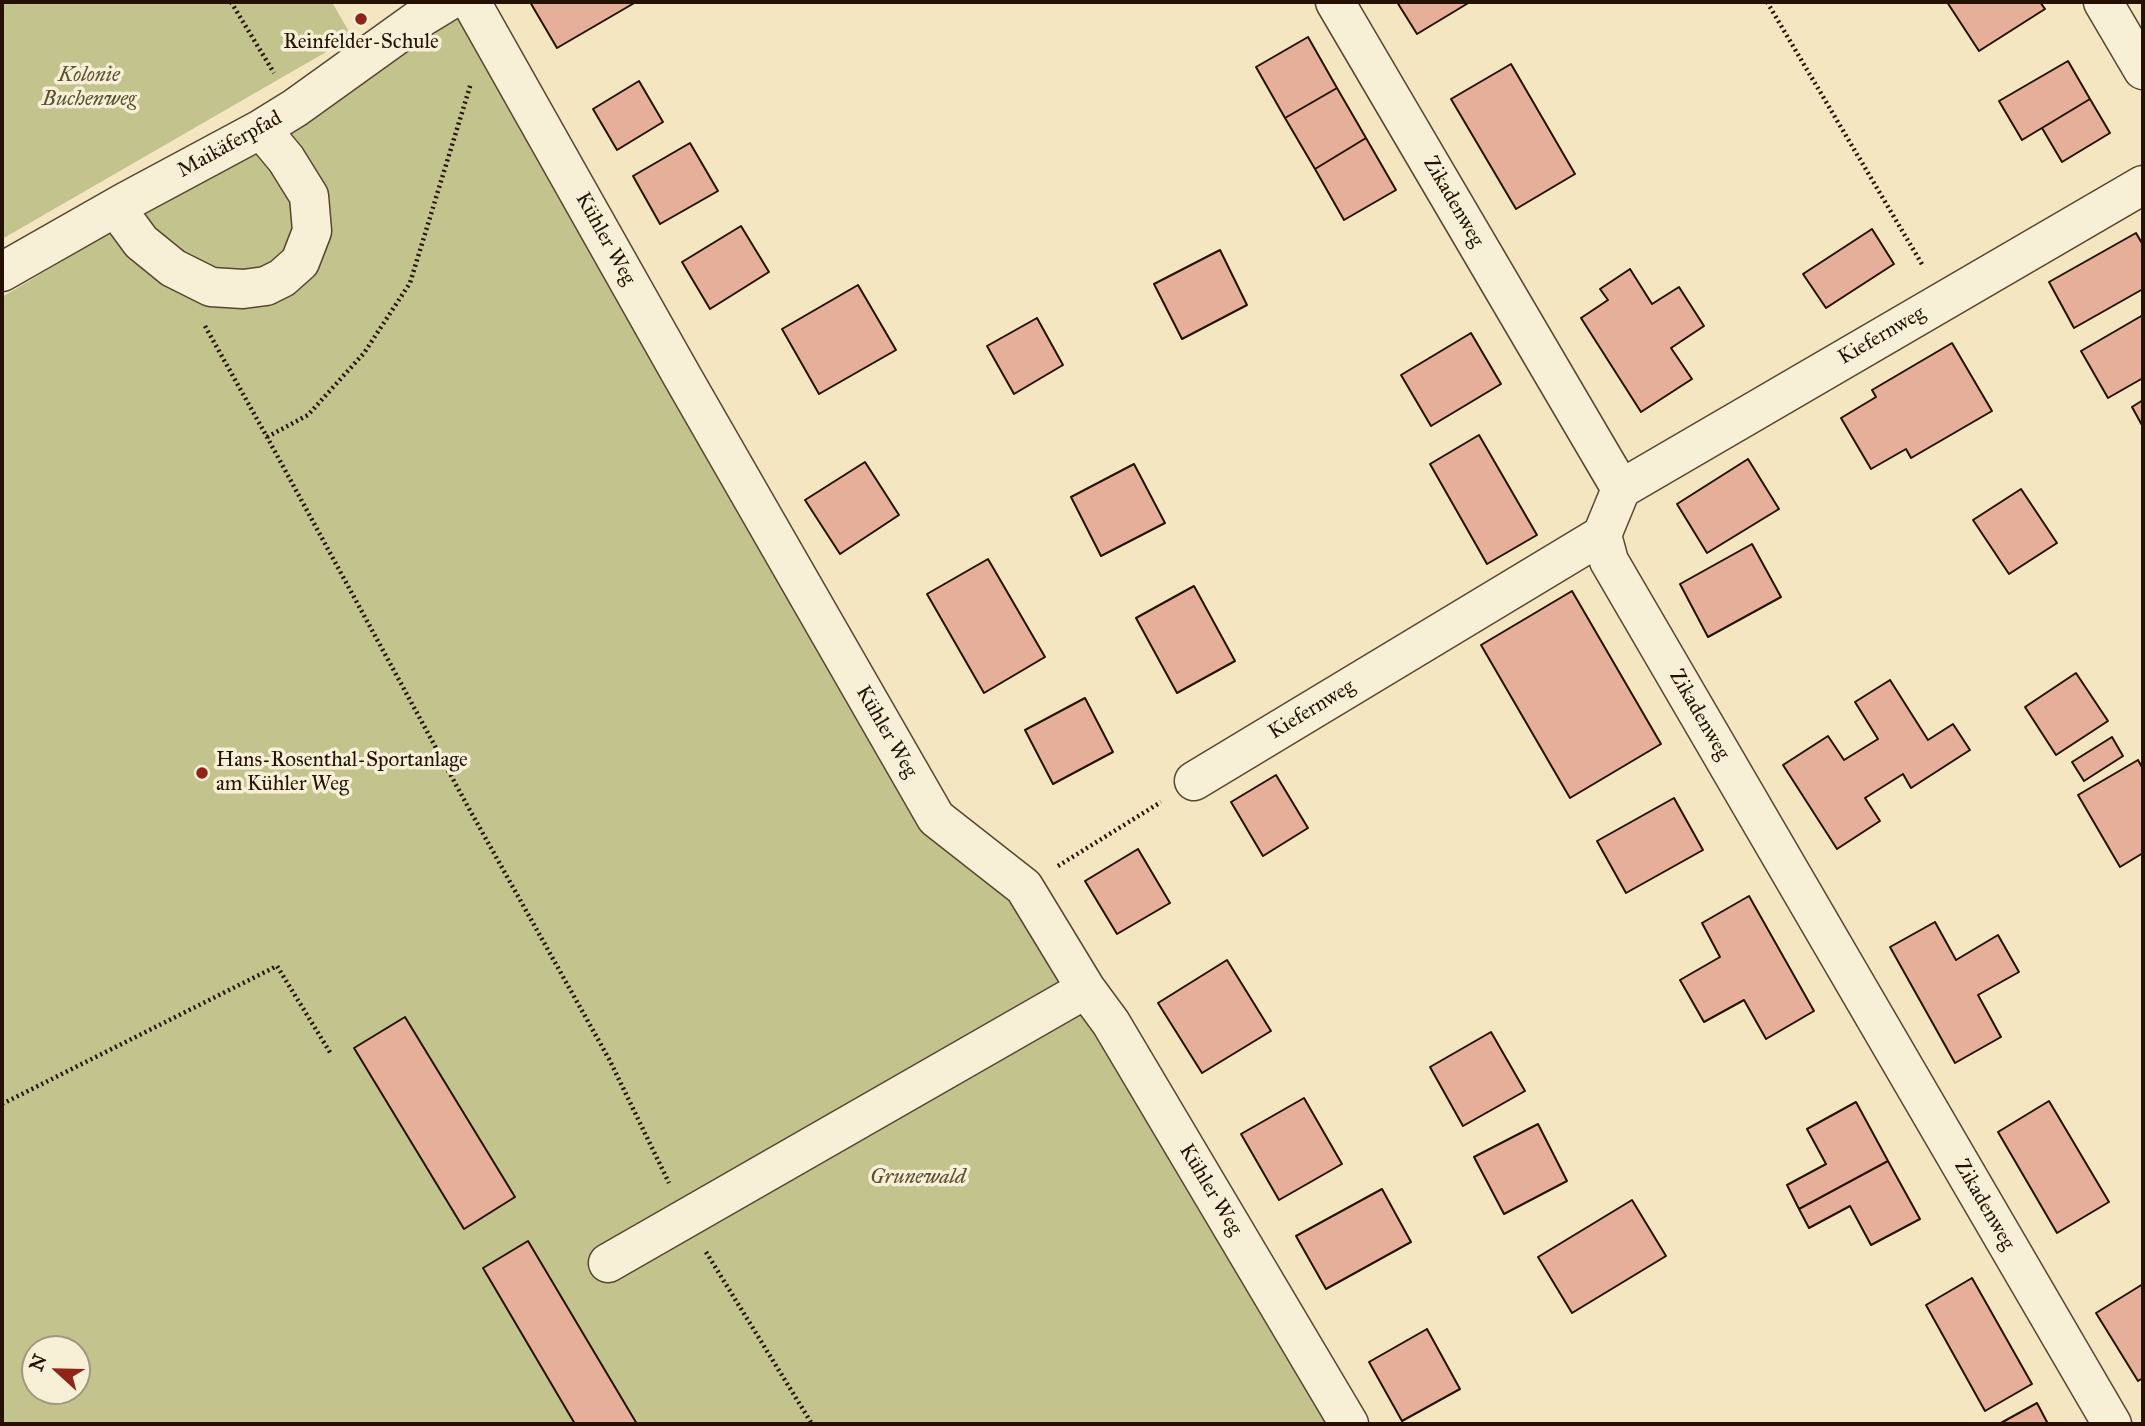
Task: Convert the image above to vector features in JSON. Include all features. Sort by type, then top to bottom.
[{"type":"street","name":"Maikäferpfad","points":[[2,272],[261,129],[295,108],[418,19],[447,2]]},
{"type":"street","name":"Kühler Weg","points":[[471,2],[936,818],[1024,887],[1086,989],[1118,1035],[1349,1424]]},
{"type":"street","name":"Zikadenweg","points":[[1335,2],[1621,489]]},
{"type":"street","points":[[2103,2],[2143,70]]},
{"type":"street","points":[[116,208],[141,242],[173,268],[211,287],[243,289],[266,286],[282,278],[300,262],[312,231],[309,196],[286,159],[261,129]]},
{"type":"street","name":"Kiefernweg","points":[[1621,489],[2143,185]]},
{"type":"street","points":[[1602,535],[1621,489]]},
{"type":"street","name":"Zikadenweg","points":[[1602,535],[1609,561],[2112,1424]]},
{"type":"street","name":"Kiefernweg","points":[[1194,781],[1602,535]]},
{"type":"street","points":[[608,1263],[1086,989]]},
{"type":"path","points":[[231,2],[295,108]]},
{"type":"path","points":[[1767,2],[1944,300]]},
{"type":"path","points":[[267,437],[308,415],[364,353],[410,283],[466,97],[482,52],[492,38]]},
{"type":"path","points":[[211,287],[205,328],[609,1059],[686,1219],[813,1424]]},
{"type":"path","points":[[1024,887],[1194,781]]},
{"type":"path","points":[[2,1104],[277,965],[331,1054]]},
{"type":"green space","name":"Kolonie Buchenweg","points":[[2,2],[332,2],[352,37],[2,239]]},
{"type":"green space","name":"Grunewald","points":[[468,2],[936,818],[1024,887],[1347,1424],[2,1424],[2,297],[93,243],[363,57]]},
{"type":"building","points":[[530,2],[636,2],[557,48]]},
{"type":"building","points":[[1397,2],[1470,2],[1417,34]]},
{"type":"building","points":[[1947,2],[2040,2],[2045,9],[1979,51]]},
{"type":"building","points":[[1308,37],[1337,88],[1285,118],[1256,67]]},
{"type":"building","points":[[2068,61],[2090,99],[2022,140],[1999,101]]},
{"type":"building","points":[[1511,64],[1575,174],[1516,209],[1451,99]]},
{"type":"building","points":[[639,81],[663,122],[617,150],[593,109]]},
{"type":"building","points":[[1337,88],[1366,138],[1315,169],[1285,118]]},
{"type":"building","points":[[2090,99],[2110,133],[2062,162],[2042,128]]},
{"type":"building","points":[[1366,138],[1396,190],[1344,220],[1315,169]]},
{"type":"building","points":[[690,143],[718,191],[660,224],[633,176]]},
{"type":"building","points":[[741,226],[769,272],[710,309],[682,262]]},
{"type":"building","points":[[1872,229],[1894,264],[1826,308],[1803,274]]},
{"type":"building","points":[[2136,233],[2143,245],[2143,289],[2074,328],[2049,282]]},
{"type":"building","points":[[1220,250],[1247,305],[1182,339],[1154,284]]},
{"type":"building","points":[[1630,269],[1652,304],[1679,287],[1704,326],[1671,348],[1692,379],[1641,412],[1581,318],[1608,300],[1600,289]]},
{"type":"building","points":[[858,285],[896,350],[819,394],[782,329]]},
{"type":"building","points":[[2143,315],[2143,378],[2108,398],[2081,351]]},
{"type":"building","points":[[1037,318],[1063,365],[1014,394],[987,346]]},
{"type":"building","points":[[1471,333],[1501,384],[1431,426],[1401,375]]},
{"type":"building","points":[[1952,343],[1992,411],[1911,458],[1906,449],[1871,469],[1841,418],[1876,397],[1872,390]]},
{"type":"building","points":[[2143,400],[2143,427],[2132,407]]},
{"type":"building","points":[[1479,435],[1537,535],[1487,564],[1430,464]]},
{"type":"building","points":[[1748,459],[1779,509],[1707,553],[1677,504]]},
{"type":"building","points":[[865,462],[899,515],[840,554],[805,500]]},
{"type":"building","points":[[1134,464],[1165,523],[1101,556],[1071,497]]},
{"type":"building","points":[[2021,489],[2057,543],[2009,574],[1973,520]]},
{"type":"building","points":[[1752,544],[1781,597],[1708,637],[1680,584]]},
{"type":"building","points":[[988,559],[1045,657],[984,693],[927,594]]},
{"type":"building","points":[[1194,586],[1235,661],[1177,693],[1136,618]]},
{"type":"building","points":[[1572,591],[1661,744],[1570,798],[1481,645]]},
{"type":"building","points":[[2076,673],[2108,721],[2056,755],[2025,707]]},
{"type":"building","points":[[1890,680],[1928,740],[1953,724],[1970,750],[1911,788],[1903,774],[1865,798],[1880,821],[1837,849],[1783,765],[1828,736],[1844,760],[1878,739],[1855,702]]},
{"type":"building","points":[[1085,698],[1113,752],[1053,784],[1025,730]]},
{"type":"building","points":[[2112,737],[2123,756],[2084,781],[2072,762]]},
{"type":"building","points":[[2138,760],[2143,769],[2143,853],[2120,867],[2078,795]]},
{"type":"building","points":[[1276,775],[1308,828],[1263,856],[1231,802]]},
{"type":"building","points":[[1674,798],[1703,850],[1626,893],[1597,841]]},
{"type":"building","points":[[1138,849],[1170,903],[1117,934],[1085,881]]},
{"type":"building","points":[[1749,896],[1814,1011],[1766,1039],[1744,1000],[1704,1022],[1680,980],[1720,957],[1702,923]]},
{"type":"building","points":[[1935,922],[1956,960],[1998,935],[2019,972],[1978,995],[2001,1037],[1955,1063],[1890,947]]},
{"type":"building","points":[[1227,960],[1271,1031],[1202,1073],[1158,1003]]},
{"type":"building","points":[[405,1017],[515,1197],[464,1229],[354,1048]]},
{"type":"building","points":[[1491,1032],[1525,1091],[1463,1126],[1430,1067]]},
{"type":"building","points":[[1304,1098],[1342,1164],[1279,1200],[1241,1134]]},
{"type":"building","points":[[2049,1101],[2109,1202],[2057,1233],[1998,1132]]},
{"type":"building","points":[[1856,1102],[1888,1161],[1799,1209],[1787,1185],[1826,1164],[1807,1129]]},
{"type":"building","points":[[1538,1124],[1567,1181],[1504,1214],[1474,1157]]},
{"type":"building","points":[[1888,1161],[1920,1219],[1871,1245],[1850,1206],[1809,1228],[1799,1209]]},
{"type":"building","points":[[1382,1189],[1411,1242],[1326,1289],[1296,1236]]},
{"type":"building","points":[[1632,1200],[1666,1256],[1572,1313],[1538,1257]]},
{"type":"building","points":[[528,1241],[637,1424],[575,1424],[483,1268]]},
{"type":"building","points":[[1972,1278],[2032,1384],[1985,1411],[1926,1305]]},
{"type":"building","points":[[2143,1284],[2143,1378],[2138,1381],[2096,1313]]},
{"type":"building","points":[[1427,1329],[1460,1389],[1402,1421],[1369,1362]]},
{"type":"building","points":[[2037,1403],[2048,1424],[1999,1424]]},
{"type":"place","name":"Reinfelder-Schule","points":[[361,19]]},
{"type":"place","name":"Hans-Rosenthal-Sportanlage am Kühler Weg","points":[[202,773]]}]
